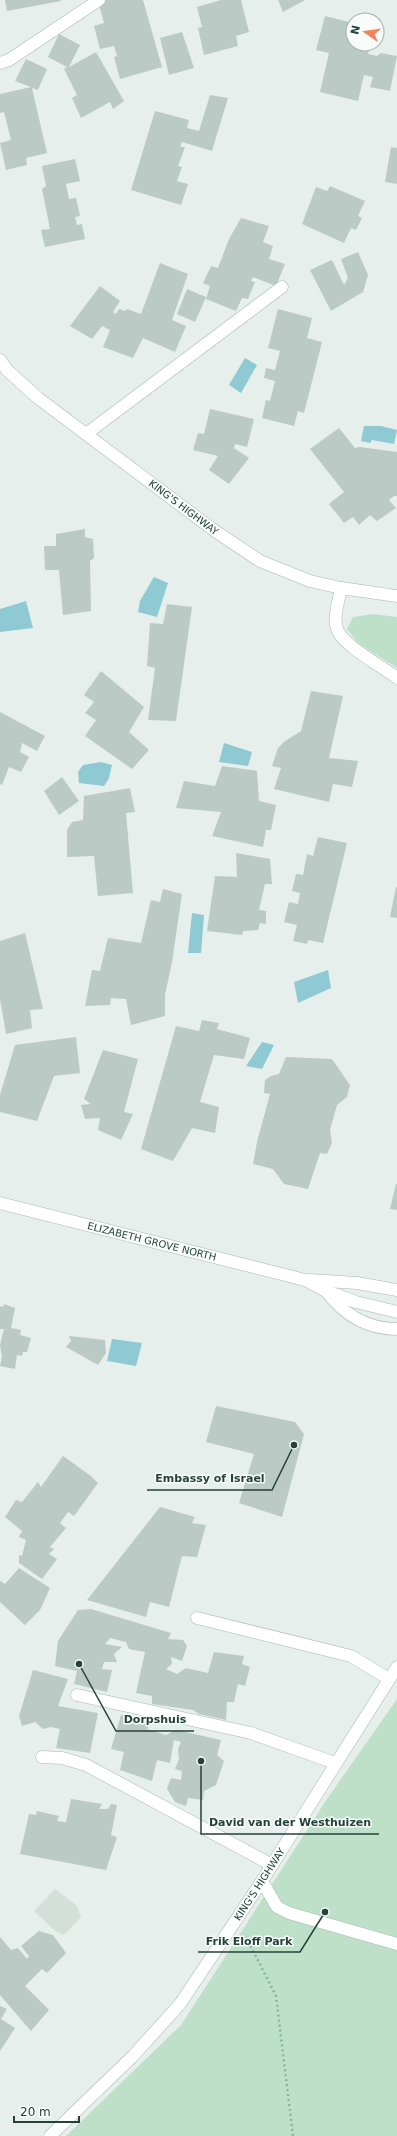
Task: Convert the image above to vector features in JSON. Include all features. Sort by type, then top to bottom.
[{"type":"street","points":[[0,63],[9,60],[99,0]]},
{"type":"street","points":[[86,434],[282,287]]},
{"type":"street","name":"KING'S HIGHWAY","points":[[0,360],[7,370],[38,398],[215,531],[260,560],[310,581],[341,588],[397,596]]},
{"type":"street","points":[[341,588],[336,615],[339,633],[351,645],[397,678]]},
{"type":"street","name":"ELIZABETH GROVE NORTH","points":[[0,1203],[305,1280],[357,1283],[397,1290]]},
{"type":"street","name":"ELIZABETH GROVE NORTH","points":[[305,1280],[326,1291],[356,1302],[397,1312]]},
{"type":"street","name":"ELIZABETH GROVE NORTH","points":[[326,1291],[336,1304],[348,1315],[371,1326],[397,1330]]},
{"type":"street","points":[[197,1618],[351,1656],[389,1679]]},
{"type":"street","name":"KING'S HIGHWAY","points":[[50,2136],[165,2023],[210,1962],[236,1918],[262,1881],[335,1763],[397,1667]]},
{"type":"street","points":[[77,1694],[251,1733],[335,1763]]},
{"type":"street","points":[[42,1757],[62,1758],[86,1764],[272,1865]]},
{"type":"street","points":[[262,1881],[277,1907],[289,1913],[397,1944]]},
{"type":"path","points":[[236,1918],[276,1996],[293,2136]]},
{"type":"shaded area","points":[[55,1889],[77,1906],[81,1917],[64,1935],[55,1931],[34,1911]]},
{"type":"green space","points":[[373,614],[397,617],[397,668],[358,643],[347,629],[353,617]]},
{"type":"green space","points":[[397,1699],[397,2136],[66,2136],[181,2025],[327,1799]]},
{"type":"water","points":[[245,358],[257,365],[241,393],[229,385]]},
{"type":"water","points":[[364,426],[381,426],[397,430],[394,444],[372,440],[370,443],[361,441]]},
{"type":"water","points":[[154,577],[168,583],[157,617],[138,612],[140,601]]},
{"type":"water","points":[[26,601],[33,628],[0,632],[0,609]]},
{"type":"water","points":[[224,743],[252,752],[248,766],[219,762]]},
{"type":"water","points":[[101,762],[112,765],[109,778],[104,786],[79,783],[78,772],[83,765]]},
{"type":"water","points":[[192,913],[204,915],[201,953],[188,953]]},
{"type":"water","points":[[328,970],[331,988],[298,1003],[294,982]]},
{"type":"water","points":[[262,1042],[274,1045],[262,1069],[246,1066]]},
{"type":"water","points":[[112,1339],[142,1343],[136,1366],[107,1361]]},
{"type":"building","points":[[5,0],[61,0],[61,1],[7,11]]},
{"type":"building","points":[[143,0],[162,67],[120,79],[114,57],[117,56],[114,46],[100,49],[94,26],[104,23],[98,1]]},
{"type":"building","points":[[221,0],[241,0],[249,32],[236,36],[238,46],[204,55],[198,28],[202,27],[197,7]]},
{"type":"building","points":[[278,0],[305,0],[283,12]]},
{"type":"building","points":[[325,16],[345,21],[345,52],[368,52],[368,54],[377,56],[381,53],[397,56],[390,91],[370,87],[373,77],[364,75],[358,101],[320,92],[329,53],[316,50]]},
{"type":"building","points":[[182,32],[194,68],[169,75],[160,38]]},
{"type":"building","points":[[59,34],[80,45],[69,67],[96,52],[124,101],[113,109],[110,102],[81,118],[72,98],[77,95],[64,69],[67,67],[48,57]]},
{"type":"building","points":[[26,59],[47,69],[38,90],[32,88],[47,153],[26,158],[27,165],[6,170],[0,143],[11,140],[4,112],[0,113],[0,94],[31,87],[15,81]]},
{"type":"building","points":[[210,95],[228,98],[212,151],[182,142],[180,147],[185,147],[178,166],[182,167],[177,181],[188,184],[181,205],[131,190],[155,111],[189,120],[187,128],[199,131]]},
{"type":"building","points":[[391,147],[397,148],[397,184],[385,182]]},
{"type":"building","points":[[75,159],[80,181],[66,184],[69,199],[76,198],[80,216],[75,217],[77,225],[82,224],[85,239],[45,247],[41,230],[50,229],[42,189],[46,186],[42,166]]},
{"type":"building","points":[[330,186],[365,201],[358,216],[362,218],[356,230],[351,228],[344,243],[302,224],[316,187],[327,191]]},
{"type":"building","points":[[241,218],[269,226],[263,242],[273,246],[269,259],[285,264],[276,286],[253,277],[251,281],[255,282],[248,299],[242,298],[236,311],[206,299],[210,286],[203,283],[211,266],[218,268],[229,239]]},
{"type":"building","points":[[358,252],[368,275],[363,292],[331,311],[310,270],[332,260],[344,285],[348,278],[341,259]]},
{"type":"building","points":[[160,263],[188,274],[172,320],[186,326],[175,352],[143,338],[133,358],[103,347],[110,330],[102,326],[92,339],[70,326],[100,286],[120,301],[113,312],[116,314],[119,309],[125,311],[127,309],[141,314]]},
{"type":"building","points":[[187,289],[206,297],[195,322],[177,314]]},
{"type":"building","points":[[278,309],[312,318],[307,338],[322,342],[304,413],[298,411],[294,426],[262,418],[266,400],[270,401],[275,381],[264,378],[266,368],[275,370],[280,351],[268,348]]},
{"type":"building","points":[[210,409],[254,419],[247,447],[235,444],[234,448],[249,458],[229,484],[209,470],[218,456],[193,450],[198,433],[204,434]]},
{"type":"building","points":[[339,428],[355,448],[360,447],[397,452],[397,496],[394,496],[389,500],[396,508],[377,521],[370,515],[359,525],[353,517],[344,523],[329,504],[344,492],[310,449]]},
{"type":"building","points":[[85,529],[85,537],[93,539],[94,558],[90,561],[91,611],[63,615],[59,570],[45,570],[44,546],[56,546],[56,534]]},
{"type":"building","points":[[167,604],[192,607],[176,721],[148,720],[155,668],[147,666],[150,623],[163,624]]},
{"type":"building","points":[[101,671],[144,707],[129,732],[149,750],[132,769],[85,736],[96,720],[85,713],[94,702],[84,695]]},
{"type":"building","points":[[311,691],[343,696],[329,758],[358,761],[352,787],[333,784],[329,802],[274,789],[281,768],[272,766],[278,748],[285,741],[301,731]]},
{"type":"building","points":[[0,712],[45,736],[37,751],[22,743],[20,752],[29,757],[21,772],[9,767],[2,785],[0,784]]},
{"type":"building","points":[[222,766],[257,771],[259,801],[276,805],[271,830],[266,830],[263,847],[212,836],[221,812],[176,808],[184,781],[215,786]]},
{"type":"building","points":[[62,777],[79,801],[59,815],[44,791]]},
{"type":"building","points":[[130,788],[135,812],[126,813],[133,893],[98,896],[94,856],[67,857],[67,830],[72,822],[83,820],[84,796]]},
{"type":"building","points":[[318,837],[347,843],[323,943],[308,940],[307,944],[293,941],[297,925],[284,922],[289,902],[298,904],[300,893],[292,891],[296,874],[303,875],[307,854],[313,856]]},
{"type":"building","points":[[236,853],[270,859],[272,884],[265,884],[259,910],[266,911],[266,924],[260,923],[258,930],[243,931],[242,935],[207,931],[215,876],[237,877]]},
{"type":"building","points":[[397,887],[397,918],[390,917]]},
{"type":"building","points":[[163,889],[182,894],[172,962],[165,995],[165,1016],[131,1025],[126,999],[111,998],[110,1005],[85,1006],[92,970],[100,971],[108,938],[141,943],[151,900],[160,902]]},
{"type":"building","points":[[25,933],[43,1009],[30,1010],[32,1028],[6,1034],[0,999],[0,941]]},
{"type":"building","points":[[202,1020],[219,1023],[217,1029],[250,1038],[244,1059],[214,1055],[200,1102],[219,1107],[215,1133],[192,1128],[173,1161],[141,1149],[176,1026],[199,1031]]},
{"type":"building","points":[[76,1037],[80,1073],[54,1076],[37,1121],[0,1112],[0,1095],[15,1045]]},
{"type":"building","points":[[103,1050],[138,1059],[124,1112],[133,1114],[121,1140],[98,1130],[100,1118],[85,1119],[81,1105],[91,1104],[84,1099]]},
{"type":"building","points":[[286,1057],[332,1059],[350,1085],[347,1097],[337,1105],[330,1130],[332,1143],[327,1154],[320,1153],[308,1189],[284,1184],[273,1169],[253,1164],[257,1142],[270,1094],[264,1093],[265,1080],[271,1076],[279,1074]]},
{"type":"building","points":[[397,1184],[397,1210],[390,1209]]},
{"type":"building","points":[[4,1304],[15,1308],[11,1328],[21,1330],[20,1335],[31,1338],[27,1352],[23,1352],[22,1356],[17,1355],[15,1369],[0,1366],[2,1357],[0,1345],[4,1329],[0,1329],[0,1306],[3,1307]]},
{"type":"building","points":[[69,1336],[105,1340],[106,1353],[98,1365],[66,1347],[71,1341]]},
{"type":"building","points":[[216,1406],[295,1422],[304,1434],[282,1517],[239,1503],[254,1454],[206,1442]]},
{"type":"building","points":[[63,1456],[91,1476],[98,1483],[74,1516],[68,1512],[60,1523],[66,1528],[50,1547],[54,1549],[49,1554],[57,1559],[42,1579],[19,1563],[19,1555],[22,1556],[26,1540],[19,1537],[22,1531],[5,1517],[16,1500],[22,1502],[38,1482],[41,1487]]},
{"type":"building","points":[[160,1507],[195,1517],[192,1523],[206,1525],[197,1557],[182,1556],[169,1607],[150,1602],[146,1617],[87,1600]]},
{"type":"building","points":[[19,1568],[50,1588],[40,1610],[25,1625],[0,1602],[0,1581],[5,1584]]},
{"type":"building","points":[[91,1609],[171,1633],[168,1639],[183,1640],[187,1646],[182,1661],[171,1657],[172,1664],[166,1669],[177,1674],[186,1668],[208,1673],[214,1652],[244,1656],[242,1664],[250,1667],[245,1686],[238,1684],[234,1702],[227,1702],[226,1720],[199,1714],[193,1710],[152,1704],[152,1696],[136,1693],[145,1652],[129,1649],[126,1642],[110,1638],[105,1644],[122,1647],[114,1654],[117,1662],[104,1662],[102,1669],[112,1670],[107,1692],[74,1684],[77,1671],[55,1666],[58,1641],[78,1610]]},
{"type":"building","points":[[33,1670],[68,1679],[58,1706],[98,1713],[90,1753],[56,1748],[60,1729],[51,1727],[43,1729],[35,1722],[22,1726],[19,1716]]},
{"type":"building","points":[[121,1715],[151,1722],[147,1729],[166,1735],[176,1730],[221,1740],[217,1755],[224,1761],[216,1785],[204,1791],[203,1800],[188,1798],[186,1806],[175,1802],[167,1789],[171,1778],[181,1780],[182,1771],[175,1769],[179,1759],[178,1749],[181,1742],[174,1740],[170,1763],[157,1760],[152,1781],[120,1770],[124,1752],[111,1749]]},
{"type":"building","points":[[71,1799],[102,1804],[99,1809],[108,1809],[111,1804],[117,1805],[111,1835],[117,1837],[106,1870],[20,1854],[29,1814],[36,1815],[37,1811],[59,1816],[57,1821],[66,1822]]},
{"type":"building","points":[[39,1931],[53,1935],[66,1953],[47,1973],[42,1969],[25,1986],[49,2010],[31,2031],[0,1995],[0,1937],[11,1950],[18,1948],[27,1959],[29,1956],[21,1946]]},
{"type":"building","points":[[0,2006],[7,2009],[1,2019],[15,2028],[0,2051]]},
{"type":"place","name":"Embassy of Israel","points":[[294,1445]]},
{"type":"place","name":"Dorpshuis","points":[[79,1664]]},
{"type":"place","name":"David van der Westhuizen","points":[[201,1761]]},
{"type":"place","name":"Frik Eloff Park","points":[[325,1912]]}]
